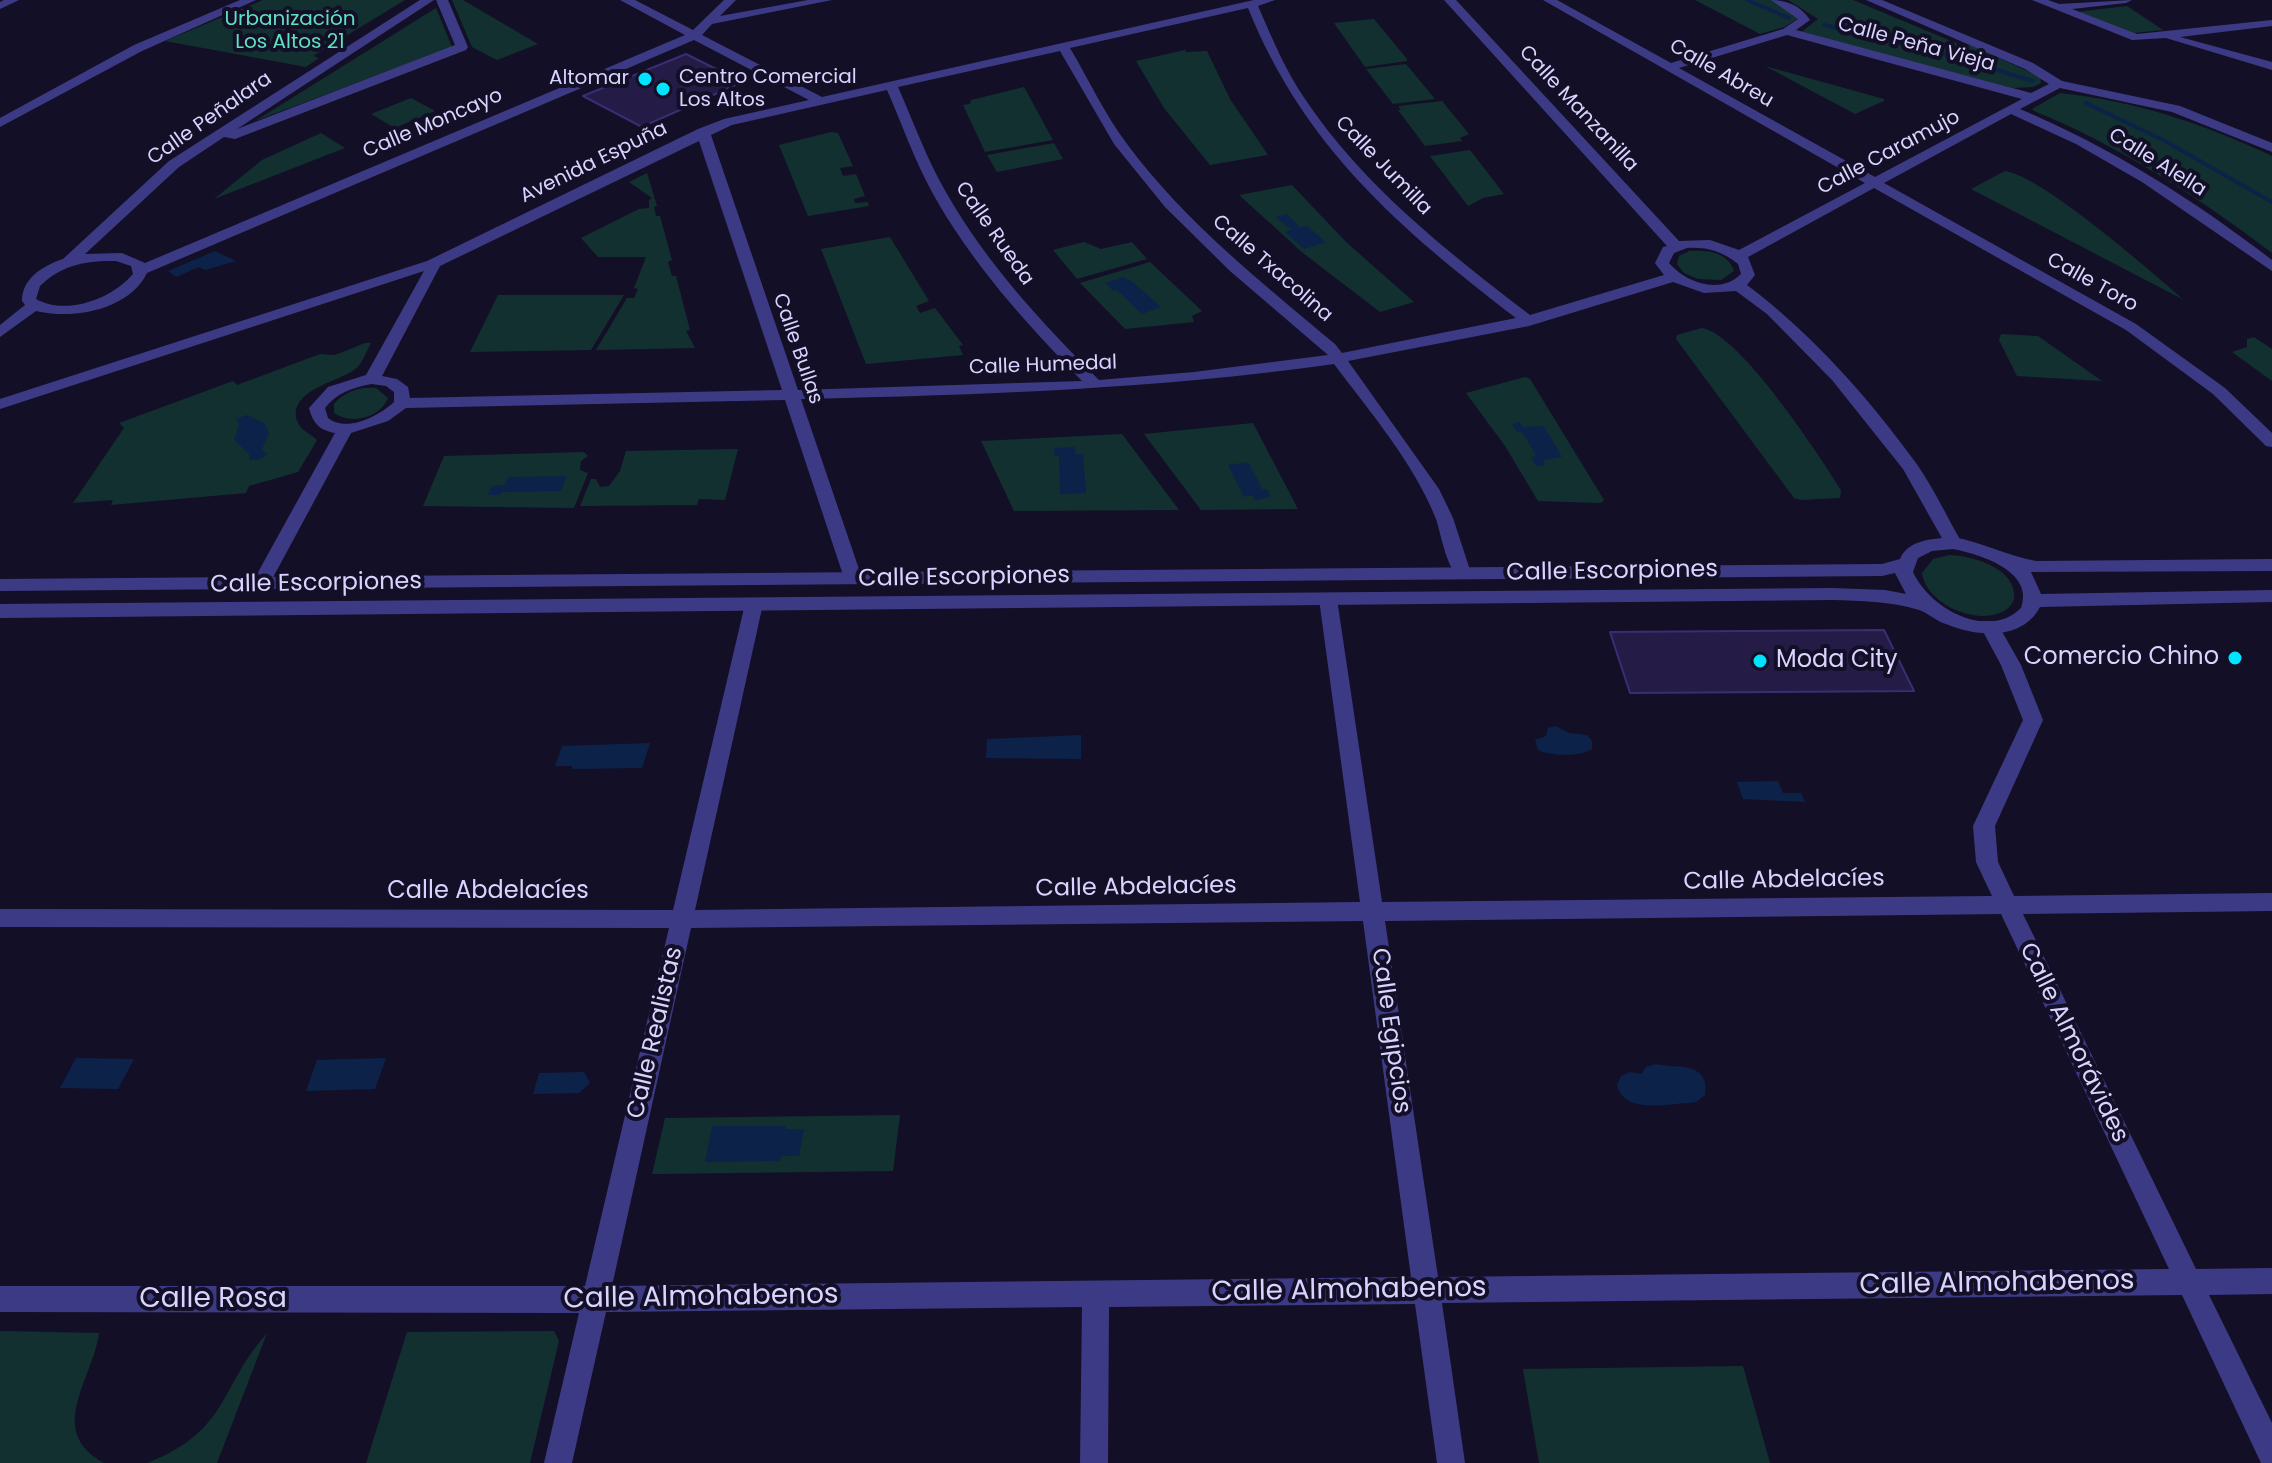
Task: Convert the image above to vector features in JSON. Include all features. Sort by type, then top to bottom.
[{"type":"street","points":[[0,6],[13,0]]},
{"type":"street","points":[[0,123],[138,48],[250,0]]},
{"type":"street","name":"Calle Peñalara","points":[[34,305],[27,296],[33,284],[47,271],[68,262],[93,242],[164,172],[428,0]]},
{"type":"street","points":[[196,149],[462,47],[442,0]]},
{"type":"street","points":[[626,0],[820,101]]},
{"type":"street","name":"Calle Moncayo","points":[[141,270],[694,36],[713,21],[730,0]]},
{"type":"street","points":[[713,21],[826,0]]},
{"type":"street","name":"Avenida Espuña","points":[[0,404],[432,264],[703,132],[743,118],[1269,0]]},
{"type":"street","name":"Calle Manzanilla","points":[[1450,0],[1675,246]]},
{"type":"street","name":"Calle Abreu","points":[[1549,0],[1874,184]]},
{"type":"street","points":[[1668,68],[1801,24],[1804,18],[1777,0]]},
{"type":"street","points":[[1872,0],[2029,66],[2058,84],[2176,109],[2272,148]]},
{"type":"street","points":[[2038,0],[2136,38],[2272,23]]},
{"type":"street","points":[[2057,7],[2126,0]]},
{"type":"street","name":"Calle Jumilla","points":[[1252,4],[1264,38],[1291,87],[1324,135],[1356,172],[1426,239],[1529,321]]},
{"type":"street","name":"Calle Peña Vieja","points":[[1787,31],[2034,98]]},
{"type":"street","points":[[2161,35],[2272,66]]},
{"type":"street","name":"Calle Txacolina","points":[[1063,46],[1114,134],[1170,204],[1235,268],[1325,342],[1388,426],[1430,489],[1444,518],[1462,573]]},
{"type":"street","name":"Calle Caramujo","points":[[1739,256],[2058,84]]},
{"type":"street","name":"Calle Rueda","points":[[891,85],[926,167],[956,220],[1029,316],[1095,385]]},
{"type":"street","name":"Calle Alella","points":[[2011,110],[2118,161],[2211,221],[2272,267]]},
{"type":"street","name":"Calle Bullas","points":[[703,132],[853,578]]},
{"type":"street","name":"Calle Toro","points":[[1874,184],[2150,339],[2219,391],[2272,442]]},
{"type":"street","points":[[1708,244],[1739,256],[1748,269],[1745,280],[1738,285],[1706,288],[1674,277],[1662,263],[1663,256],[1675,246],[1708,244]]},
{"type":"street","points":[[2,328],[34,305],[60,310],[98,304],[131,287],[141,270],[132,260],[113,256],[68,262]]},
{"type":"street","points":[[372,379],[434,267],[432,264]]},
{"type":"street","name":"Calle Humedal","points":[[402,403],[792,396],[1095,385],[1294,366],[1529,321],[1674,277]]},
{"type":"street","points":[[1738,285],[1772,311],[1838,377],[1910,467],[1953,543]]},
{"type":"street","points":[[372,379],[398,386],[402,390],[402,403],[396,411],[373,424],[345,429],[323,423],[317,408],[322,400],[344,386],[372,379]]},
{"type":"street","points":[[261,583],[345,429]]},
{"type":"street","points":[[1953,543],[1980,549],[2006,562],[2027,581],[2033,601],[2030,611],[2007,625],[1989,626],[1951,618],[1927,605],[1910,589],[1904,572],[1905,564],[1918,549],[1953,543]]},
{"type":"street","points":[[2006,562],[2036,567],[2272,565]]},
{"type":"street","name":"Calle Escorpiones","points":[[0,585],[1882,570],[1905,564]]},
{"type":"street","name":"Calle Escorpiones","points":[[0,611],[1865,594],[1927,605]]},
{"type":"street","points":[[2033,601],[2272,596]]},
{"type":"street","name":"Calle Egipcios","points":[[1328,599],[1451,1463]]},
{"type":"street","name":"Calle Realistas","points":[[558,1463],[754,604]]},
{"type":"street","name":"Calle Almorávides","points":[[1989,626],[2011,665],[2033,720],[1984,826],[1987,862],[2272,1454]]},
{"type":"street","name":"Calle Abdelacíes","points":[[0,918],[682,919],[2272,902]]},
{"type":"street","name":"Calle Almohabenos","points":[[427,1301],[2272,1281]]},
{"type":"street","points":[[1094,1463],[1096,1294]]},
{"type":"street","name":"Calle Rosa","points":[[0,1299],[427,1301]]},
{"type":"green space","name":"Urbanización Los Altos 21","points":[[263,0],[405,0],[313,56],[319,58],[306,67],[165,41]]},
{"type":"green space","points":[[452,0],[463,0],[538,44],[497,60],[472,47]]},
{"type":"green space","points":[[1695,0],[1772,0],[1799,18],[1784,27],[1760,34]]},
{"type":"green space","points":[[1788,0],[1853,0],[1963,46],[1971,45],[2040,77],[2041,83],[2033,87],[2013,88],[1800,33],[1818,19]]},
{"type":"green space","points":[[2127,6],[2163,30],[2134,33],[2076,12]]},
{"type":"green space","points":[[436,8],[452,47],[255,121]]},
{"type":"green space","points":[[1374,19],[1407,61],[1365,67],[1334,23]]},
{"type":"green space","points":[[1185,50],[1207,51],[1230,99],[1268,155],[1210,165],[1164,108],[1136,61]]},
{"type":"green space","points":[[1406,64],[1435,99],[1393,104],[1366,69]]},
{"type":"green space","points":[[1765,66],[1884,99],[1884,101],[1855,114]]},
{"type":"green space","points":[[1024,87],[1053,140],[985,152],[963,105],[970,104],[971,100]]},
{"type":"green space","points":[[2060,93],[2143,108],[2221,134],[2272,156],[2272,253],[2158,174],[2032,109]]},
{"type":"green space","points":[[411,98],[435,111],[395,128],[371,114]]},
{"type":"green space","points":[[1442,101],[1469,134],[1460,138],[1462,141],[1425,146],[1398,106]]},
{"type":"green space","points":[[321,133],[345,148],[214,199],[262,160]]},
{"type":"green space","points":[[838,133],[853,166],[840,168],[843,176],[856,174],[865,196],[854,199],[855,203],[868,202],[869,206],[808,216],[779,145]]},
{"type":"green space","points":[[1054,143],[1063,159],[997,172],[987,155]]},
{"type":"green space","points":[[1470,150],[1504,194],[1483,198],[1468,206],[1430,156]]},
{"type":"green space","points":[[2005,171],[2044,189],[2069,207],[2184,300],[1971,189]]},
{"type":"green space","points":[[647,173],[657,206],[654,207],[656,216],[660,216],[672,260],[668,262],[672,276],[676,276],[690,330],[686,331],[695,348],[596,350],[627,298],[634,298],[638,289],[634,288],[646,257],[598,257],[581,238],[639,209],[649,208],[652,198],[629,182]]},
{"type":"green space","points":[[1292,185],[1346,242],[1414,302],[1380,312],[1303,253],[1239,195]]},
{"type":"green space","points":[[890,237],[929,301],[916,306],[920,313],[935,308],[963,345],[959,346],[963,355],[866,364],[821,249]]},
{"type":"green space","points":[[1084,242],[1101,249],[1132,242],[1147,259],[1077,279],[1053,250]]},
{"type":"green space","points":[[1689,251],[1722,256],[1734,271],[1721,280],[1698,279],[1684,273],[1677,264],[1679,256]]},
{"type":"green space","points":[[1150,262],[1202,311],[1192,316],[1194,322],[1125,329],[1080,283]]},
{"type":"green space","points":[[498,295],[624,295],[591,350],[470,352]]},
{"type":"green space","points":[[1702,328],[1718,335],[1737,351],[1778,398],[1841,490],[1840,498],[1794,498],[1676,339],[1677,335]]},
{"type":"green space","points":[[2001,334],[2038,336],[2102,381],[2017,376],[1999,340]]},
{"type":"green space","points":[[2254,337],[2272,349],[2272,381],[2232,352],[2247,347],[2247,339]]},
{"type":"green space","points":[[371,343],[357,368],[315,389],[299,403],[296,412],[298,423],[317,440],[298,472],[249,486],[246,493],[111,505],[113,500],[73,503],[124,428],[119,423],[233,381],[237,385],[320,354],[335,355]]},
{"type":"green space","points":[[1525,377],[1530,379],[1604,500],[1601,503],[1538,501],[1505,446],[1466,393]]},
{"type":"green space","points":[[376,388],[388,398],[372,415],[348,419],[334,413],[334,404],[348,393]]},
{"type":"green space","points":[[1253,423],[1298,509],[1201,510],[1144,434]]},
{"type":"green space","points":[[1122,434],[1179,510],[1014,511],[981,441]]},
{"type":"green space","points":[[738,449],[725,500],[699,499],[697,505],[580,506],[591,479],[596,479],[600,487],[609,486],[620,471],[626,451]]},
{"type":"green space","points":[[584,452],[588,456],[581,461],[580,470],[588,473],[574,508],[423,506],[444,456]]},
{"type":"green space","points":[[1949,555],[1978,560],[1998,569],[2011,584],[2014,600],[2010,606],[1996,614],[1983,616],[1956,610],[1933,595],[1922,573],[1933,559]]},
{"type":"green space","points":[[900,1115],[893,1171],[652,1174],[665,1118]]},
{"type":"green space","points":[[0,1331],[99,1333],[77,1403],[75,1420],[77,1436],[87,1450],[104,1463],[0,1463]]},
{"type":"green space","points":[[554,1331],[559,1341],[530,1463],[366,1463],[407,1332]]},
{"type":"green space","points":[[267,1333],[217,1463],[147,1463],[174,1451],[208,1423],[251,1353]]},
{"type":"green space","points":[[1743,1366],[1770,1463],[1539,1463],[1523,1369]]},
{"type":"water","points":[[1287,214],[1300,227],[1307,226],[1326,242],[1304,249],[1285,232],[1291,229],[1275,217]]},
{"type":"water","points":[[215,251],[236,261],[205,270],[199,267],[176,277],[168,271]]},
{"type":"water","points":[[1123,277],[1161,307],[1142,314],[1105,283]]},
{"type":"water","points":[[247,415],[264,423],[269,433],[262,449],[268,454],[259,460],[249,460],[249,454],[234,440],[239,424],[235,419]]},
{"type":"water","points":[[1519,422],[1524,427],[1544,426],[1562,457],[1544,460],[1545,466],[1536,466],[1531,458],[1536,455],[1522,432],[1517,432],[1512,424]]},
{"type":"water","points":[[1075,447],[1075,454],[1083,454],[1086,493],[1060,494],[1059,456],[1054,455],[1054,448]]},
{"type":"water","points":[[1248,462],[1263,490],[1267,489],[1271,497],[1255,500],[1252,495],[1244,497],[1228,465]]},
{"type":"water","points":[[567,476],[561,491],[488,495],[492,486],[505,485],[508,477]]},
{"type":"water","points":[[1556,726],[1569,733],[1587,735],[1592,741],[1592,749],[1566,755],[1538,750],[1535,740],[1546,736],[1548,728]]},
{"type":"water","points":[[1081,735],[1081,759],[986,758],[987,739]]},
{"type":"water","points":[[650,743],[642,768],[572,769],[572,766],[555,766],[562,746]]},
{"type":"water","points":[[1778,781],[1783,793],[1801,793],[1805,802],[1743,799],[1737,782]]},
{"type":"water","points":[[76,1058],[134,1059],[118,1089],[60,1088]]},
{"type":"water","points":[[386,1058],[375,1089],[306,1091],[317,1060]]},
{"type":"water","points":[[1656,1064],[1697,1071],[1705,1084],[1705,1095],[1696,1102],[1646,1105],[1636,1104],[1621,1094],[1617,1085],[1621,1076],[1630,1072],[1641,1074],[1646,1067]]},
{"type":"water","points":[[584,1072],[590,1083],[579,1093],[533,1094],[539,1073]]},
{"type":"water","points":[[712,1126],[786,1126],[786,1129],[804,1129],[799,1156],[781,1156],[780,1161],[705,1162]]},
{"type":"building","name":"Centro Comercial Los Altos","points":[[686,54],[742,82],[642,127],[583,96]]},
{"type":"building","name":"Moda City","points":[[1884,630],[1914,691],[1630,693],[1610,632]]},
{"type":"waterway","points":[[1747,0],[1789,18]]},
{"type":"waterway","points":[[1824,25],[1927,49],[2033,81]]},
{"type":"waterway","points":[[2086,103],[2165,141],[2272,202]]},
{"type":"place","name":"Altomar","points":[[645,79]]},
{"type":"place","name":"Centro Comercial Los Altos","points":[[663,89]]},
{"type":"place","name":"Comercio Chino","points":[[2235,658]]},
{"type":"place","name":"Moda City","points":[[1760,661]]}]
